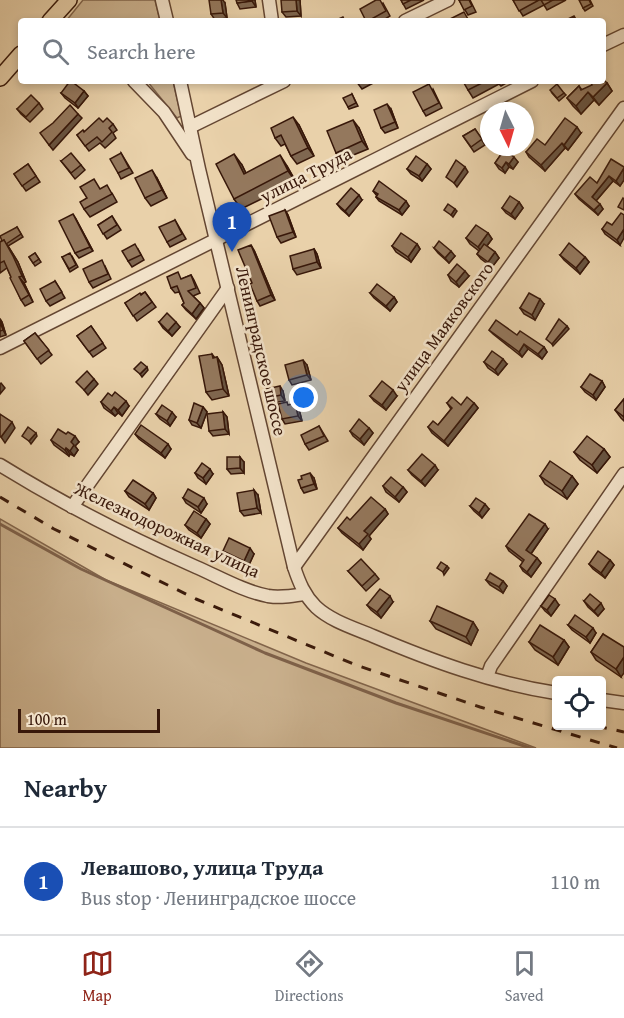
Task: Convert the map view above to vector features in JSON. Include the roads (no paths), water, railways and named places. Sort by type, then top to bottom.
[{"type":"main road","points":[[0,78],[18,59]]},
{"type":"street","points":[[162,0],[166,18]]},
{"type":"street","points":[[269,0],[272,18]]},
{"type":"street","points":[[411,18],[448,0]]},
{"type":"street","points":[[606,44],[624,35]]},
{"type":"street","points":[[137,84],[164,112],[178,131],[199,169]]},
{"type":"street","name":"Ленинградское шоссе","points":[[181,84],[294,567],[305,594]]},
{"type":"street","points":[[190,127],[277,84]]},
{"type":"street","name":"улица Труда","points":[[0,348],[526,84]]},
{"type":"street","name":"улица Маяковского","points":[[294,567],[624,108]]},
{"type":"street","points":[[72,507],[228,288]]},
{"type":"street","name":"Железнодорожная улица","points":[[0,465],[72,507],[140,542],[232,583],[266,595],[280,597],[305,594]]},
{"type":"street","points":[[487,677],[491,666],[624,474]]},
{"type":"street","points":[[305,594],[317,608],[338,621],[419,656],[487,677],[552,692]]},
{"type":"street","points":[[606,701],[624,703]]},
{"type":"waterway","points":[[0,524],[81,569],[265,653],[396,703],[530,748]]},
{"type":"railway","points":[[0,497],[54,529],[196,599],[356,665],[480,707],[617,748]]},
{"type":"railway","points":[[606,728],[624,732]]},
{"type":"place","name":"Левашово, улица Труда","points":[[232,252]]}]
